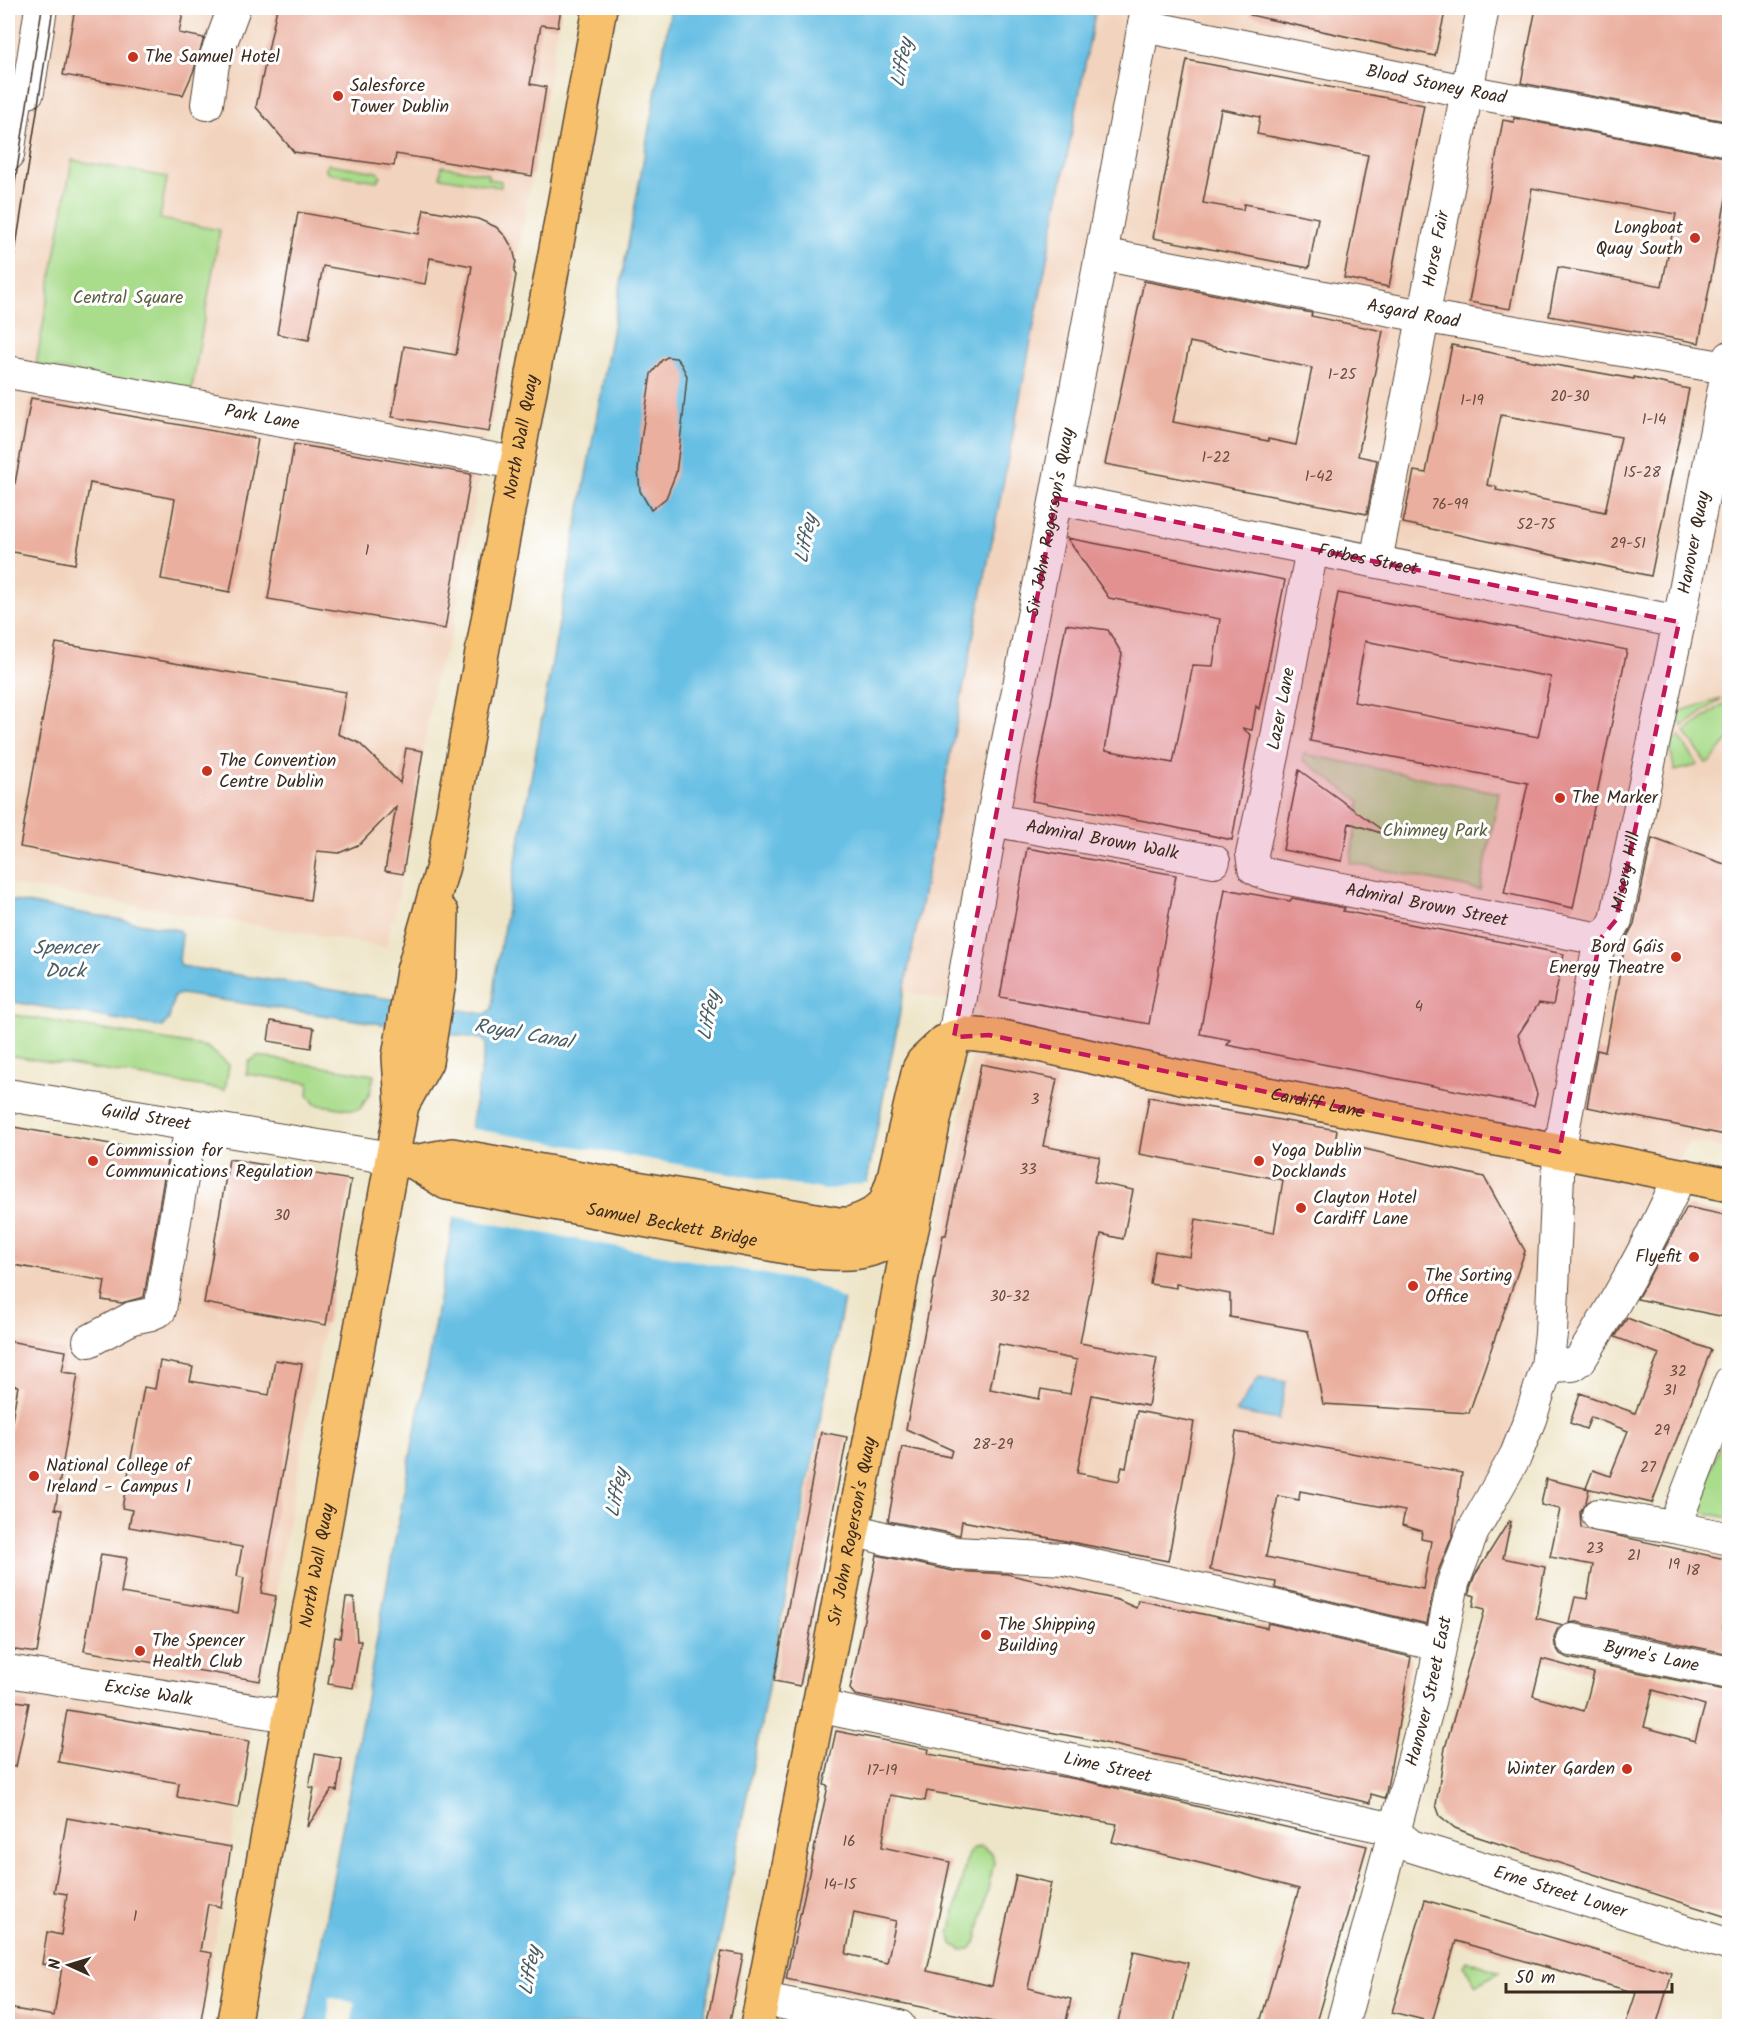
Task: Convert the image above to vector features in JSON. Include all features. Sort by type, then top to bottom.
[{"type":"main road","name":"North Wall Quay","points":[[233,2026],[290,1716],[403,1160],[402,1105],[427,974],[443,866],[600,8]]},
{"type":"main road","name":"Cardiff Lane","points":[[954,1037],[966,1034],[1008,1038],[1181,1077],[1730,1185]]},
{"type":"main road","name":"Sir John Rogerson's Quay","points":[[760,2013],[901,1278],[941,1083],[954,1037]]},
{"type":"main road","name":"Samuel Beckett Bridge","points":[[450,1169],[850,1224],[873,1214],[885,1204],[893,1181],[919,1069],[933,1052],[954,1037]]},
{"type":"main road","name":"Samuel Beckett Bridge","points":[[403,1160],[807,1251],[840,1255],[856,1254],[873,1249],[890,1238],[902,1228],[918,1202]]},
{"type":"street","points":[[8,155],[41,8]]},
{"type":"street","points":[[207,104],[213,64],[234,8]]},
{"type":"street","name":"Horse Fair","points":[[1376,561],[1483,8]]},
{"type":"street","name":"Blood Stoney Road","points":[[1145,17],[1467,91],[1730,140]]},
{"type":"street","name":"Sir John Rogerson's Quay","points":[[954,1037],[992,820],[1056,498],[1145,17]]},
{"type":"street","name":"Asgard Road","points":[[1101,254],[1422,316],[1728,363]]},
{"type":"street","name":"Hanover Quay","points":[[1679,622],[1728,363]]},
{"type":"street","name":"Park Lane","points":[[8,377],[516,463]]},
{"type":"street","name":"Forbes Street","points":[[1056,498],[1679,622]]},
{"type":"street","name":"Lazer Lane","points":[[1254,868],[1252,854],[1277,737],[1312,549]]},
{"type":"street","name":"Misery Hill","points":[[1559,1152],[1600,939],[1611,929],[1616,920],[1679,622]]},
{"type":"street","name":"Admiral Brown Walk","points":[[992,820],[1214,861]]},
{"type":"street","name":"Admiral Brown Street","points":[[1254,868],[1274,876],[1600,939]]},
{"type":"street","name":"Guild Street","points":[[8,1095],[403,1160]]},
{"type":"street","points":[[89,1341],[132,1318],[160,1310],[191,1125]]},
{"type":"street","name":"Hanover Street East","points":[[1342,2026],[1430,1698],[1447,1608],[1462,1557],[1473,1531],[1516,1455],[1547,1366],[1551,1334],[1559,1152]]},
{"type":"street","points":[[1547,1366],[1573,1365],[1580,1360],[1616,1302],[1666,1209],[1680,1175]]},
{"type":"street","points":[[1674,1527],[1730,1382]]},
{"type":"street","points":[[1598,1515],[1730,1539]]},
{"type":"street","points":[[854,1530],[956,1553],[1064,1559],[1430,1643],[1441,1643]]},
{"type":"street","name":"Byrne's Lane","points":[[1572,1640],[1730,1673]]},
{"type":"street","name":"Excise Walk","points":[[8,1671],[290,1716]]},
{"type":"street","name":"Lime Street","points":[[818,1706],[1380,1826],[1395,1833]]},
{"type":"street","name":"Erne Street Lower","points":[[1395,1833],[1411,1846],[1730,1945]]},
{"type":"street","points":[[760,2013],[899,2026]]},
{"type":"highlighted area","points":[[1056,498],[1679,622],[1616,920],[1600,939],[1559,1152],[989,1035],[954,1037]]},
{"type":"shaded area","points":[[8,8],[561,8],[452,634],[435,678],[394,921],[391,920],[386,947],[8,884]]},
{"type":"shaded area","points":[[1096,8],[1729,8],[1729,1149],[1689,1141],[1448,1586],[1430,1643],[1120,1592],[1087,1739],[856,1697],[850,1689],[981,1008],[903,991]]},
{"type":"shaded area","points":[[8,1126],[177,1155],[179,1150],[351,1180],[250,1734],[200,2026],[8,2026]]},
{"type":"green space","name":"Central Square","points":[[72,160],[167,177],[160,219],[220,230],[191,393],[36,365]]},
{"type":"green space","points":[[329,164],[377,172],[381,176],[377,181],[328,173],[325,168]]},
{"type":"green space","points":[[442,166],[488,174],[488,179],[501,181],[501,187],[440,177]]},
{"type":"green space","points":[[1721,699],[1683,727],[1674,714],[1674,713]]},
{"type":"green space","points":[[1729,700],[1729,739],[1711,761],[1706,763],[1685,732]]},
{"type":"green space","points":[[1679,736],[1698,765],[1675,771],[1669,744]]},
{"type":"green space","name":"Chimney Park","points":[[1304,754],[1499,793],[1480,890],[1350,863],[1360,801],[1303,760]]},
{"type":"green space","points":[[8,1014],[207,1047],[229,1065],[225,1090],[8,1055]]},
{"type":"green space","points":[[257,1056],[374,1075],[370,1093],[360,1109],[352,1110],[315,1104],[308,1095],[309,1083],[246,1074],[249,1062]]},
{"type":"green space","points":[[1729,1419],[1729,1518],[1696,1511]]},
{"type":"green space","points":[[981,1846],[992,1853],[994,1862],[977,1940],[970,1949],[962,1950],[952,1944],[950,1935],[967,1856],[972,1849]]},
{"type":"green space","points":[[1467,1961],[1500,1972],[1476,1985],[1464,1966]]},
{"type":"water","points":[[671,8],[1096,8],[702,2026],[306,2026],[486,1044],[483,1039],[181,994],[174,996],[169,1019],[162,1027],[8,1001],[8,900],[178,930],[182,935],[179,960],[181,966],[485,1014],[492,1009],[495,976]]},
{"type":"water","points":[[1259,1377],[1286,1382],[1279,1420],[1236,1412]]},
{"type":"pier","points":[[468,1128],[826,1190],[869,1182],[846,1301],[813,1283],[451,1216]]},
{"type":"pier","points":[[329,1997],[355,2003],[351,2026],[329,2026]]},
{"type":"building","name":"The Samuel Hotel","points":[[75,8],[184,8],[179,33],[204,38],[183,95],[63,75]]},
{"type":"building","name":"Salesforce Tower Dublin","points":[[277,8],[561,8],[558,27],[541,25],[530,84],[546,87],[532,176],[396,154],[394,166],[294,152],[256,107]]},
{"type":"building","points":[[1250,8],[1446,8],[1435,56],[1250,15]]},
{"type":"building","points":[[1536,8],[1730,8],[1730,122],[1521,83]]},
{"type":"building","points":[[1187,60],[1424,105],[1389,287],[1344,278],[1368,155],[1257,134],[1260,117],[1221,109],[1203,203],[1243,210],[1244,204],[1318,218],[1309,268],[1153,238]]},
{"type":"building","name":"Longboat Quay South","points":[[1514,118],[1730,158],[1730,177],[1699,343],[1549,316],[1558,267],[1662,286],[1676,214],[1532,188],[1510,309],[1469,302],[1503,120],[1514,122]]},
{"type":"building","points":[[424,209],[478,219],[496,227],[513,249],[516,275],[489,432],[392,417],[404,346],[456,355],[472,266],[430,258],[425,284],[323,266],[309,340],[277,334],[298,212],[419,234]]},
{"type":"building","points":[[1144,281],[1312,313],[1311,316],[1383,331],[1358,456],[1377,460],[1367,514],[1105,464]],"holes":[[[1190,342],[1312,368],[1296,445],[1173,422]]]},
{"type":"building","points":[[1452,345],[1689,389],[1651,576],[1403,523],[1414,471],[1426,473]],"holes":[[[1501,415],[1621,437],[1605,512],[1496,490],[1497,487],[1487,485]]]},
{"type":"building","points":[[667,357],[676,358],[687,376],[683,417],[676,473],[666,498],[651,510],[640,491],[638,470],[640,447],[651,374]]},
{"type":"building","points":[[31,398],[258,439],[230,592],[161,579],[175,499],[90,483],[75,564],[8,551],[8,495],[10,482],[15,483]]},
{"type":"building","points":[[294,444],[471,474],[445,629],[268,599]]},
{"type":"building","points":[[1067,538],[1285,580],[1259,709],[1256,706],[1252,730],[1242,728],[1251,735],[1232,840],[1145,821],[1032,801],[1066,624],[1108,630],[1122,654],[1105,750],[1173,763],[1193,665],[1213,666],[1220,619],[1109,598]]},
{"type":"building","points":[[1338,593],[1627,650],[1573,908],[1504,893],[1528,783],[1310,741]],"holes":[[[1365,641],[1551,677],[1538,737],[1354,702]]]},
{"type":"building","name":"The Convention Centre Dublin","points":[[56,643],[346,692],[338,734],[359,743],[400,783],[406,748],[423,751],[403,874],[385,871],[396,807],[360,844],[339,853],[317,851],[310,900],[20,847]]},
{"type":"building","points":[[1299,770],[1382,830],[1381,833],[1349,823],[1342,861],[1283,850]]},
{"type":"building","name":"Bord Gáis Energy Theatre","points":[[1652,838],[1730,866],[1730,1136],[1587,1107],[1597,1050],[1605,1052],[1626,939],[1634,924]]},
{"type":"building","points":[[1027,848],[1176,875],[1149,1024],[1000,997]]},
{"type":"building","points":[[1225,889],[1345,908],[1343,911],[1564,954],[1553,1005],[1539,1003],[1518,1035],[1537,1094],[1534,1106],[1227,1045],[1231,1040],[1200,1034]]},
{"type":"building","points":[[271,1021],[314,1028],[311,1048],[268,1041]]},
{"type":"building","points":[[981,1064],[1057,1079],[1043,1146],[1100,1157],[1094,1182],[1133,1190],[1123,1239],[1101,1234],[1080,1343],[1157,1358],[1148,1406],[1092,1395],[1077,1473],[1119,1481],[1122,1467],[1126,1468],[1137,1411],[1194,1422],[1168,1561],[962,1521],[960,1535],[888,1521],[902,1447],[950,1457],[952,1450],[906,1429],[943,1235],[946,1235]],"holes":[[[999,1344],[1077,1360],[1070,1394],[1041,1389],[1039,1399],[990,1389]]]},
{"type":"building","name":"The Sorting Office","points":[[1149,1097],[1337,1130],[1335,1142],[1484,1177],[1525,1251],[1469,1413],[1323,1404],[1308,1331],[1230,1317],[1230,1294],[1176,1284],[1176,1288],[1150,1284],[1155,1251],[1190,1257],[1196,1219],[1274,1233],[1283,1180],[1139,1154]]},
{"type":"building","points":[[8,1126],[168,1154],[144,1297],[122,1303],[102,1300],[105,1281],[8,1264]]},
{"type":"building","points":[[229,1159],[351,1180],[326,1325],[204,1303]]},
{"type":"building","name":"Flyefit","points":[[1687,1207],[1730,1216],[1730,1318],[1637,1299]]},
{"type":"building","points":[[1627,1318],[1711,1350],[1652,1503],[1586,1488],[1593,1470],[1610,1476],[1628,1431],[1591,1417],[1586,1429],[1570,1423],[1580,1393],[1635,1413],[1659,1354],[1615,1337]]},
{"type":"building","name":"National College of Ireland - Campus 1","points":[[8,1341],[66,1351],[62,1372],[78,1374],[55,1509],[62,1510],[37,1653],[8,1649],[8,1443],[18,1386],[8,1385]]},
{"type":"building","points":[[275,1360],[302,1364],[261,1593],[276,1596],[260,1681],[84,1651],[101,1554],[127,1558],[121,1593],[238,1613],[244,1578],[237,1576],[242,1547],[129,1527],[132,1510],[122,1508],[144,1387],[155,1389],[160,1361],[193,1367],[190,1381],[269,1395]]},
{"type":"building","points":[[821,1432],[847,1437],[800,1686],[774,1681]]},
{"type":"building","points":[[1236,1432],[1462,1473],[1452,1537],[1435,1579],[1427,1624],[1275,1588],[1276,1582],[1210,1570]],"holes":[[[1300,1491],[1405,1511],[1402,1525],[1422,1531],[1421,1539],[1431,1541],[1423,1589],[1266,1557],[1278,1496],[1299,1500]]]},
{"type":"building","points":[[1546,1479],[1589,1489],[1586,1502],[1580,1512],[1581,1528],[1730,1560],[1730,1600],[1723,1628],[1730,1629],[1729,1654],[1576,1622],[1569,1623],[1575,1597],[1587,1599],[1593,1565],[1550,1557],[1560,1509],[1541,1505]]},
{"type":"building","name":"Winter Garden","points":[[1509,1521],[1511,1522],[1503,1558],[1545,1567],[1536,1618],[1563,1625],[1558,1628],[1554,1637],[1555,1646],[1560,1654],[1568,1658],[1730,1691],[1730,1918],[1475,1836],[1455,1828],[1440,1816],[1436,1805],[1445,1748],[1485,1609],[1473,1606],[1475,1596],[1469,1594],[1475,1575]],"holes":[[[1542,1659],[1594,1673],[1584,1711],[1533,1696]],[[1653,1690],[1705,1705],[1695,1741],[1644,1727]]]},
{"type":"building","points":[[877,1555],[953,1571],[1007,1574],[1118,1600],[1136,1608],[1138,1600],[1267,1628],[1268,1623],[1411,1657],[1385,1798],[1371,1794],[1370,1803],[1087,1739],[855,1695],[850,1689]]},
{"type":"building","points":[[346,1598],[354,1598],[357,1641],[361,1641],[353,1688],[328,1684],[335,1637],[340,1638]]},
{"type":"building","points":[[8,1700],[29,1703],[16,1767],[8,1766]]},
{"type":"building","points":[[67,1710],[249,1741],[238,1808],[177,1797],[179,1783],[58,1762]]},
{"type":"building","points":[[836,1731],[929,1749],[928,1754],[1076,1779],[1367,1846],[1315,2026],[1259,2026],[1299,1889],[1112,1842],[1117,1824],[927,1791],[925,1801],[890,1795],[882,1847],[950,1862],[927,1971],[992,1986],[1016,1875],[1051,1883],[1028,1988],[1071,1999],[1065,2026],[1012,2026],[786,1979],[828,1786],[824,1785]],"holes":[[[854,1912],[896,1921],[887,1963],[846,1954]]]},
{"type":"building","points":[[315,1754],[342,1759],[337,1791],[332,1790],[307,1827],[314,1788],[309,1787]]},
{"type":"building","points":[[67,1818],[231,1847],[221,1907],[208,1904],[200,1951],[212,1953],[200,2026],[8,2026],[8,2008],[54,2016],[62,1967],[42,1964],[47,1932],[61,1935],[67,1894],[54,1892]]},
{"type":"building","points":[[1425,1900],[1672,1973],[1656,2026],[1625,2026],[1636,1993],[1456,1941],[1432,2022],[1392,2012]]},
{"type":"building","points":[[722,1951],[743,1955],[729,2026],[707,2026]]},
{"type":"building","points":[[1134,1951],[1188,1963],[1173,2026],[1117,2026]]},
{"type":"tram line","points":[[8,228],[42,8]]},
{"type":"tram line","points":[[8,298],[53,8]]},
{"type":"place","name":"The Samuel Hotel","points":[[133,57]]},
{"type":"place","name":"Salesforce Tower Dublin","points":[[338,96]]},
{"type":"place","name":"Longboat Quay South","points":[[1695,238]]},
{"type":"place","name":"The Convention Centre Dublin","points":[[207,771]]},
{"type":"place","name":"The Marker","points":[[1560,798]]},
{"type":"place","name":"Bord Gáis Energy Theatre","points":[[1676,957]]},
{"type":"place","name":"Commission for Communications Regulation","points":[[93,1161]]},
{"type":"place","name":"Yoga Dublin Docklands","points":[[1259,1161]]},
{"type":"place","name":"Clayton Hotel Cardiff Lane","points":[[1301,1208]]},
{"type":"place","name":"Flyefit","points":[[1694,1257]]},
{"type":"place","name":"The Sorting Office","points":[[1413,1286]]},
{"type":"place","name":"National College of Ireland - Campus 1","points":[[34,1476]]},
{"type":"place","name":"The Shipping Building","points":[[986,1635]]},
{"type":"place","name":"The Spencer Health Club","points":[[140,1651]]},
{"type":"place","name":"Winter Garden","points":[[1627,1769]]},
{"type":"water label","name":"Liffey","points":[[903,63]]},
{"type":"water label","name":"Liffey","points":[[807,539]]},
{"type":"water label","name":"Spencer Dock","points":[[65,960]]},
{"type":"water label","name":"Liffey","points":[[710,1016]]},
{"type":"water label","name":"Royal Canal","points":[[523,1035]]},
{"type":"water label","name":"Liffey","points":[[618,1493]]},
{"type":"water label","name":"Liffey","points":[[531,1971]]}]
